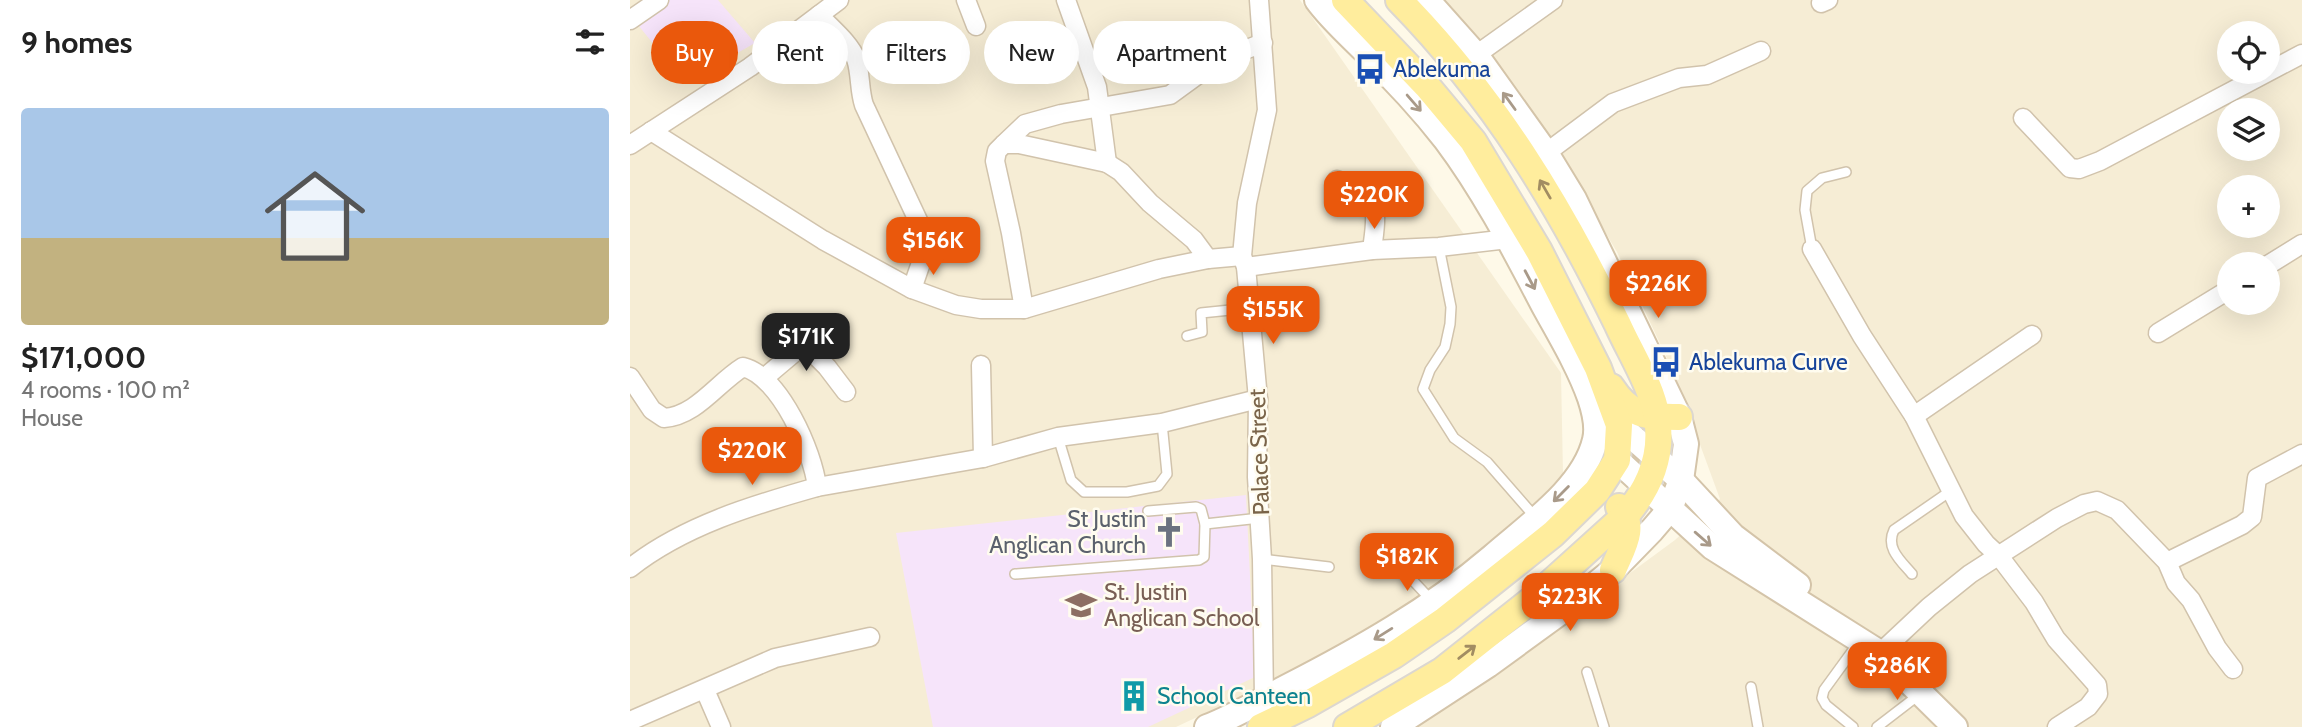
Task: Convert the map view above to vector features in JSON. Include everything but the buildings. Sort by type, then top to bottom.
[{"type":"main road","points":[[1345,0],[1427,86],[1473,141],[1480,172],[1539,251],[1598,368],[1626,406],[1635,412],[1668,417]]},
{"type":"main road","points":[[1347,727],[1399,715],[1442,671],[1534,599],[1626,515],[1645,488],[1658,458],[1668,417],[1648,388],[1594,275],[1545,187],[1512,136],[1470,80],[1399,0]]},
{"type":"main road","points":[[1261,727],[1394,655],[1428,614],[1553,534],[1597,491],[1616,460],[1608,431],[1598,368]]},
{"type":"main road","points":[[1597,491],[1620,508],[1629,524],[1629,533],[1613,570]]},
{"type":"street","points":[[630,20],[659,0]]},
{"type":"street","points":[[632,140],[651,131],[750,67],[839,0]]},
{"type":"street","points":[[966,0],[976,26]]},
{"type":"street","points":[[1066,0],[1088,60],[1101,107],[1107,163]]},
{"type":"street","name":"Palace Street","points":[[1259,0],[1267,110],[1247,203],[1244,262],[1258,398],[1257,477],[1262,559],[1264,699]]},
{"type":"street","points":[[1317,0],[1397,83],[1446,141],[1480,172],[1508,239],[1564,343],[1590,398],[1595,422],[1658,458],[1733,536],[1854,626],[1869,646],[1922,693],[1955,727]]},
{"type":"street","points":[[1399,715],[1488,665],[1613,570],[1670,509],[1681,480],[1685,444],[1668,417],[1579,210],[1546,153],[1476,55],[1427,0]]},
{"type":"street","points":[[1476,55],[1553,0]]},
{"type":"street","points":[[819,15],[853,52],[864,105],[922,229],[925,251],[912,289]]},
{"type":"street","points":[[1024,309],[1012,233],[995,160],[997,151],[1025,124],[1061,114],[1170,94],[1218,60],[1263,43]]},
{"type":"street","points":[[1546,153],[1613,103],[1679,78],[1707,75],[1761,51]]},
{"type":"street","points":[[2023,118],[2070,168],[2079,169],[2100,161],[2302,54]]},
{"type":"street","points":[[651,131],[823,240],[912,289],[956,306],[1024,309],[1147,272],[1209,259],[1244,262],[1508,239]]},
{"type":"street","points":[[1004,144],[1019,144],[1107,163],[1121,172],[1150,203],[1194,240],[1209,259]]},
{"type":"street","points":[[1338,180],[1364,191],[1371,201],[1376,216],[1372,250]]},
{"type":"street","points":[[2280,258],[2302,244]]},
{"type":"street","points":[[1812,249],[1863,337],[1914,416],[1964,516],[2034,602],[2056,639],[2097,685],[2098,694],[2088,707],[2057,727]]},
{"type":"street","points":[[2158,333],[2217,297]]},
{"type":"street","points":[[1914,416],[2032,335]]},
{"type":"street","points":[[764,379],[796,351],[808,348],[846,392]]},
{"type":"street","points":[[981,365],[983,458]]},
{"type":"street","points":[[630,377],[652,410],[664,418],[685,413],[743,367],[755,370],[791,414],[812,460],[817,487]]},
{"type":"street","points":[[630,568],[668,541],[688,532],[768,501],[817,487],[983,458],[1058,436],[1162,423],[1258,398]]},
{"type":"street","points":[[1207,727],[1233,717],[1428,614],[1468,576],[1536,519],[1577,478],[1608,431]]},
{"type":"street","points":[[2167,562],[2252,517],[2257,478],[2302,454]]},
{"type":"street","points":[[1616,460],[1712,547],[1869,646]]},
{"type":"street","points":[[1869,646],[2057,518],[2084,504],[2097,501],[2117,510],[2167,562],[2176,583],[2191,600],[2217,648],[2233,669]]},
{"type":"street","points":[[630,722],[775,658],[870,636]]},
{"type":"street","points":[[705,690],[721,727]]},
{"type":"lane","points":[[1812,249],[1805,210],[1807,191],[1822,178],[1846,172]]},
{"type":"lane","points":[[1439,247],[1451,307],[1450,324],[1445,347],[1430,370],[1423,389],[1454,438],[1487,462],[1536,519]]},
{"type":"lane","points":[[1187,335],[1202,332],[1201,313],[1250,308]]},
{"type":"lane","points":[[1058,436],[1072,481],[1084,492],[1127,492],[1158,486],[1167,474],[1162,423]]},
{"type":"lane","points":[[1912,575],[1891,548],[1890,537],[1894,530],[1951,490]]},
{"type":"lane","points":[[1015,574],[1199,560],[1206,552],[1204,513],[1196,507],[1148,511]]},
{"type":"lane","points":[[1205,524],[1260,517]]},
{"type":"lane","points":[[1389,555],[1428,614]]},
{"type":"lane","points":[[1262,559],[1329,567]]},
{"type":"lane","points":[[1853,727],[1826,705],[1822,698],[1824,690],[1869,646]]},
{"type":"lane","points":[[1587,672],[1604,727]]},
{"type":"lane","points":[[1751,687],[1758,727]]},
{"type":"lane","points":[[1877,727],[1922,693]]},
{"type":"shaded area","points":[[630,0],[1300,0],[1561,373],[1562,545],[1176,727],[630,727]]},
{"type":"shaded area","points":[[662,0],[718,0],[736,21],[651,21],[651,41],[634,20]]},
{"type":"shaded area","points":[[1439,0],[2302,0],[2302,727],[1402,727],[1565,621],[1675,540],[1720,499],[1673,371],[1617,252],[1553,144]]},
{"type":"shaded area","points":[[738,23],[752,40],[752,45],[738,53]]},
{"type":"shaded area","name":"St. Justin Anglican School","points":[[1246,495],[1255,677],[1148,727],[933,727],[896,533]]},
{"type":"place","name":"Ablekuma","points":[[1370,69]]},
{"type":"place","name":"Ablekuma Curve","points":[[1666,362]]},
{"type":"place","name":"St Justin Anglican Church","points":[[1169,532]]},
{"type":"place","name":"St. Justin Anglican School","points":[[1081,605]]},
{"type":"place","name":"School Canteen","points":[[1134,696]]}]
